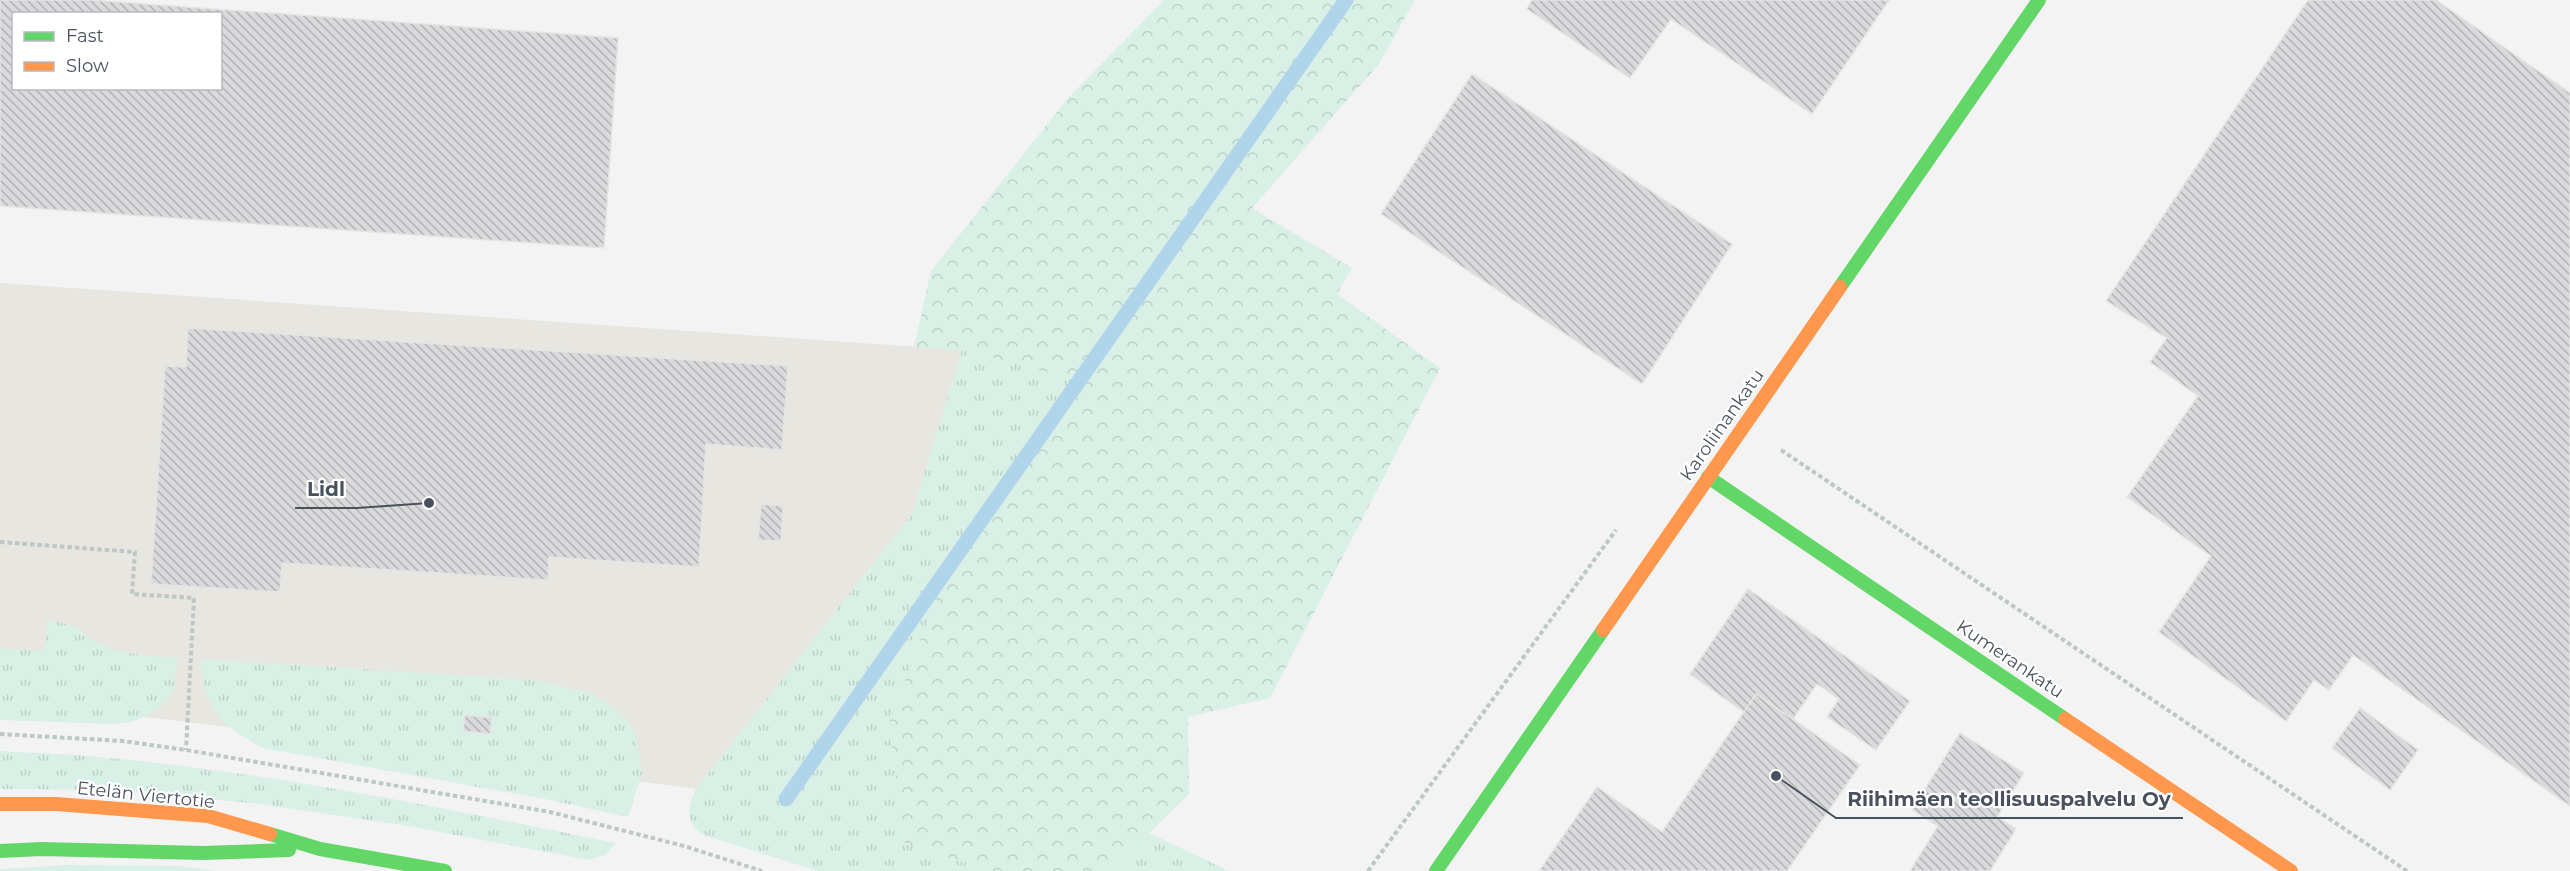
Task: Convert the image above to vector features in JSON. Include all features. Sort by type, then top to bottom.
[{"type":"street","name":"Karoliinankatu","points":[[1436,871],[2039,0]]},
{"type":"street","name":"Kumerankatu","points":[[1708,477],[2291,871]]},
{"type":"street","name":"Etelän Viertotie","points":[[0,804],[56,804],[208,816],[320,849],[446,871]]},
{"type":"street","name":"Etelän Viertotie","points":[[0,851],[41,849],[202,853],[320,849]]},
{"type":"path","points":[[1744,425],[2407,871]]},
{"type":"path","points":[[0,542],[135,552],[132,594],[194,598],[186,750]]},
{"type":"path","points":[[0,734],[123,741],[550,812],[684,846],[762,871]]},
{"type":"shaded area","points":[[0,283],[962,350],[912,514],[696,789],[187,722],[0,700]]},
{"type":"green space","points":[[1164,0],[1415,0],[1379,64],[1252,208],[1352,268],[1337,294],[1440,368],[1270,698],[1188,717],[1189,794],[1111,871],[994,871],[905,844],[889,723],[946,572],[1080,381],[962,350],[914,347],[931,271],[1068,98]]},
{"type":"green space","points":[[962,350],[1080,380],[946,572],[905,844],[994,871],[818,871],[703,835],[693,825],[689,814],[696,789],[912,514]]},
{"type":"green space","points":[[47,620],[75,626],[92,640],[114,650],[144,656],[178,657],[174,688],[167,701],[150,714],[132,722],[112,724],[0,720],[0,648],[44,651]]},
{"type":"green space","points":[[201,659],[537,680],[593,694],[628,721],[635,734],[642,773],[628,817],[545,799],[263,748],[236,732],[217,714],[205,690]]},
{"type":"green space","points":[[0,751],[95,757],[237,773],[364,794],[616,843],[605,855],[589,860],[402,825],[252,803],[108,790],[0,789]]},
{"type":"green space","points":[[1149,833],[1229,871],[1111,871]]},
{"type":"green space","points":[[68,865],[179,866],[215,871],[0,871],[0,869]]},
{"type":"building","points":[[0,0],[90,0],[618,38],[604,248],[0,206]]},
{"type":"building","points":[[1532,0],[1889,0],[1812,114],[1671,19],[1630,78],[1527,9]]},
{"type":"building","points":[[2308,0],[2436,0],[2570,93],[2570,806],[2353,655],[2329,690],[2314,680],[2286,721],[2159,632],[2211,556],[2127,497],[2198,396],[2150,362],[2167,338],[2106,301]]},
{"type":"building","points":[[1472,74],[1732,244],[1642,384],[1381,214]]},
{"type":"building","points":[[188,328],[788,366],[782,450],[706,444],[699,567],[549,557],[548,580],[282,563],[280,592],[151,584],[165,366],[186,367]]},
{"type":"building","points":[[761,504],[783,506],[781,541],[758,540]]},
{"type":"building","points":[[1748,589],[1910,701],[1876,750],[1827,717],[1839,699],[1817,684],[1793,719],[1756,694],[1744,712],[1690,674]]},
{"type":"building","points":[[1756,694],[1860,765],[1787,871],[1539,871],[1597,787],[1662,832]]},
{"type":"building","points":[[2360,708],[2418,750],[2390,790],[2332,748]]},
{"type":"building","points":[[465,715],[492,718],[490,734],[463,731]]},
{"type":"building","points":[[1960,733],[2024,773],[1997,817],[2016,829],[1990,871],[1910,871],[1938,826],[1912,810]]},
{"type":"waterway","points":[[786,799],[1346,0]]},
{"type":"traffic: fast","points":[[1840,287],[2039,0]]},
{"type":"traffic: fast","points":[[1708,477],[2065,719]]},
{"type":"traffic: fast","points":[[1436,871],[1603,630]]},
{"type":"traffic: fast","points":[[270,834],[320,849],[445,871]]},
{"type":"traffic: fast","points":[[0,851],[41,849],[202,853],[289,850]]},
{"type":"traffic: slow","points":[[1603,630],[1840,287]]},
{"type":"traffic: slow","points":[[2065,719],[2291,871]]},
{"type":"traffic: slow","points":[[0,804],[56,804],[208,816],[270,834]]},
{"type":"place","name":"Lidl","points":[[429,503]]},
{"type":"place","name":"Riihimäen teollisuuspalvelu Oy","points":[[1776,776]]}]
